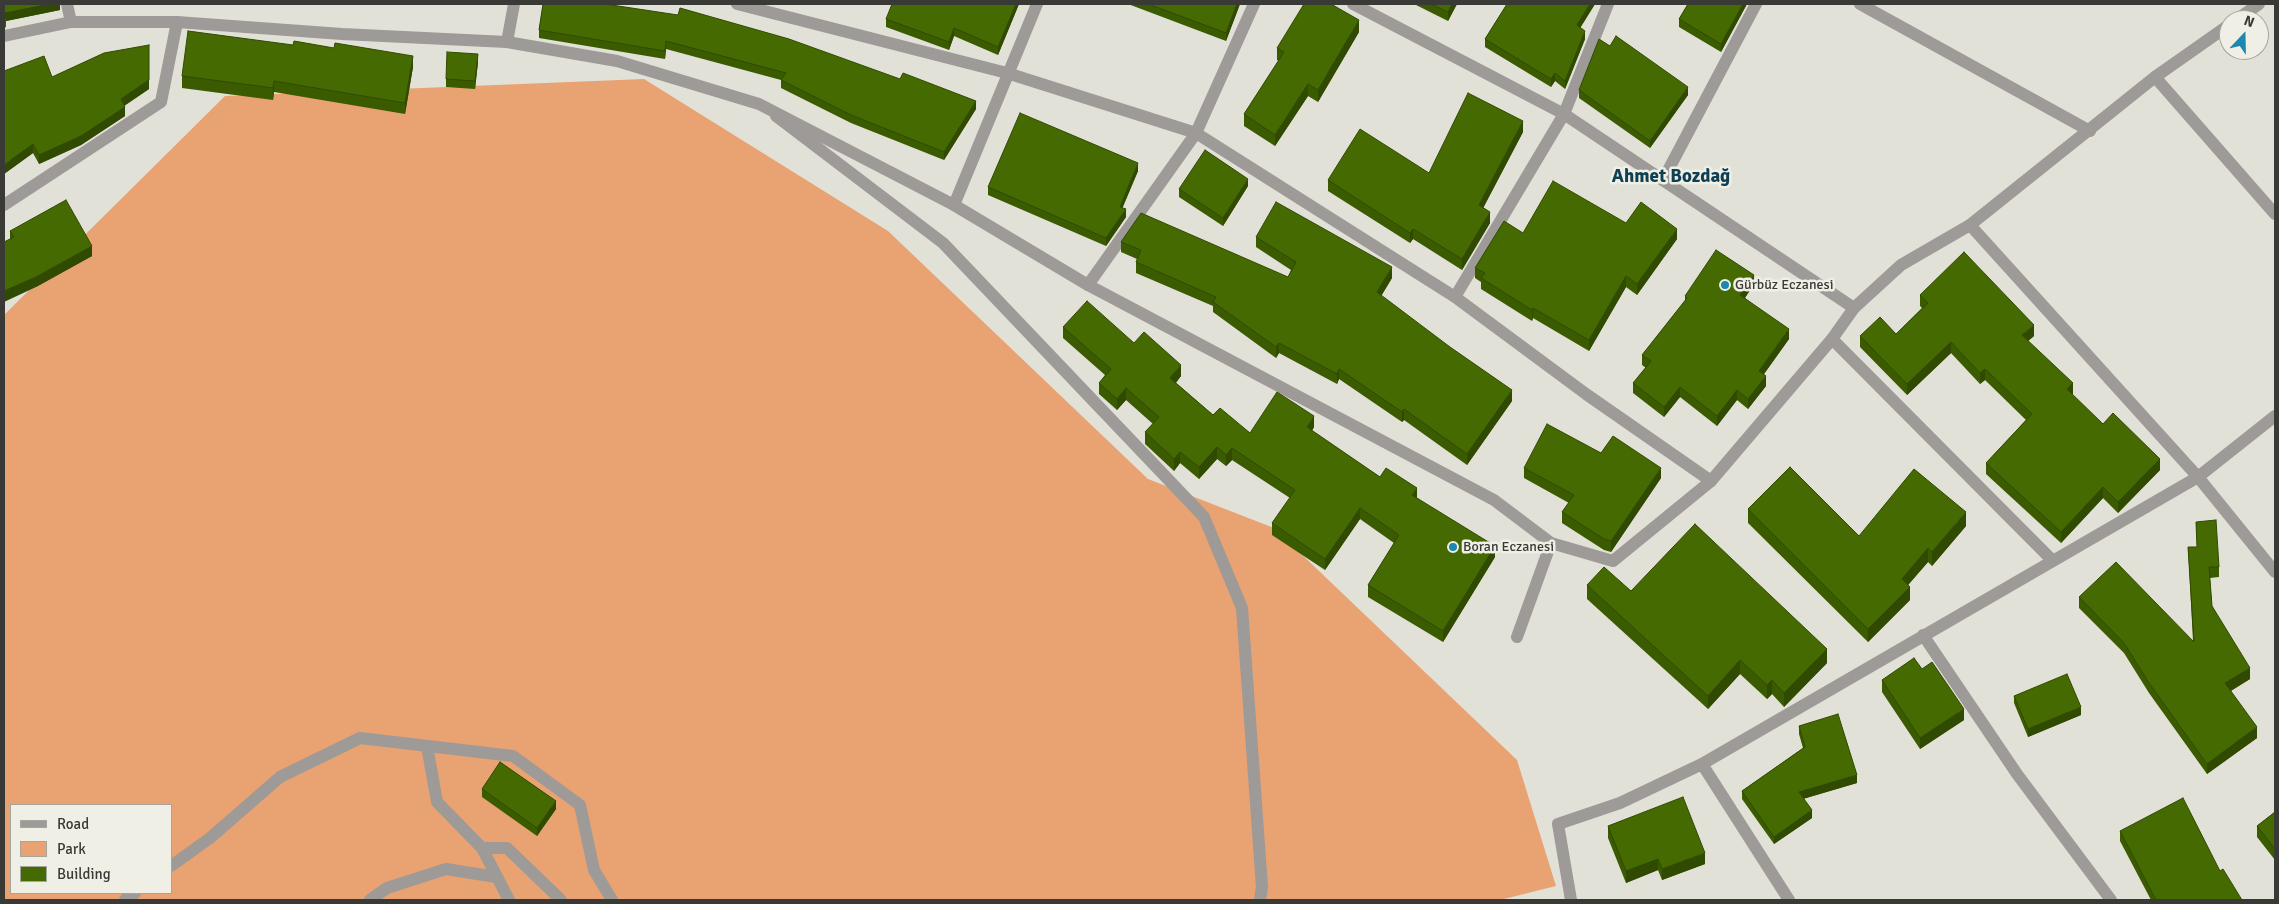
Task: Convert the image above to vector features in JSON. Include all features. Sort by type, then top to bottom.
[{"type":"street","points":[[67,4],[71,22]]},
{"type":"street","points":[[507,42],[514,4]]},
{"type":"street","points":[[737,4],[1007,73],[1196,133],[1455,297],[1586,394],[1711,481]]},
{"type":"street","points":[[954,205],[1037,4]]},
{"type":"street","points":[[1088,284],[1196,133],[1254,4]]},
{"type":"street","points":[[1353,4],[1564,114],[1854,308]]},
{"type":"street","points":[[1455,297],[1564,114],[1608,4]]},
{"type":"street","points":[[1662,180],[1756,4]]},
{"type":"street","points":[[1860,4],[2090,131]]},
{"type":"street","points":[[4,36],[71,22],[177,22],[342,34],[507,42],[617,61],[759,104],[954,205],[1088,284],[1494,500],[1551,543],[1613,562],[1711,481],[1832,339],[1854,308],[1901,265],[1970,226],[2155,77],[2219,32]]},
{"type":"street","points":[[4,205],[161,102],[177,22]]},
{"type":"street","points":[[2155,77],[2275,214]]},
{"type":"street","points":[[759,104],[943,243],[1204,517],[1242,608],[1262,887],[1260,900]]},
{"type":"street","points":[[1970,226],[2198,477],[2275,572]]},
{"type":"street","points":[[1832,339],[2053,561]]},
{"type":"street","points":[[1571,900],[1558,824],[1620,803],[1702,764],[2198,477],[2275,416]]},
{"type":"street","points":[[1517,637],[1551,543]]},
{"type":"street","points":[[1923,635],[2017,774],[2111,900]]},
{"type":"street","points":[[172,865],[210,838],[280,776],[360,738],[513,756],[580,805],[594,870],[612,900]]},
{"type":"street","points":[[427,746],[437,802],[482,848],[509,900]]},
{"type":"street","points":[[1702,764],[1789,900]]},
{"type":"street","points":[[482,848],[508,848],[561,900]]},
{"type":"street","points":[[370,900],[387,888],[446,869],[496,877]]},
{"type":"green space","points":[[644,79],[888,231],[1148,479],[1274,528],[1517,760],[1556,886],[1500,900],[4,900],[4,315],[225,96]]},
{"type":"building","points":[[4,4],[50,4],[5,13],[6,19],[4,20]]},
{"type":"building","points":[[543,4],[605,4],[678,15],[680,8],[789,39],[900,79],[903,73],[976,101],[944,152],[851,115],[781,80],[786,73],[666,41],[665,51],[539,30]]},
{"type":"building","points":[[892,4],[1016,4],[998,47],[954,28],[949,42],[886,19]]},
{"type":"building","points":[[1148,4],[1237,4],[1226,33]]},
{"type":"building","points":[[1304,4],[1331,4],[1359,20],[1318,90],[1308,84],[1275,135],[1244,114],[1284,52],[1277,48]]},
{"type":"building","points":[[1431,4],[1452,4],[1448,12]]},
{"type":"building","points":[[1507,4],[1590,4],[1577,25],[1585,31],[1565,81],[1555,73],[1551,79],[1485,39]]},
{"type":"building","points":[[1688,4],[1743,4],[1721,44],[1679,19]]},
{"type":"building","points":[[188,31],[293,45],[294,41],[334,48],[335,43],[413,56],[405,103],[274,81],[273,88],[182,76]]},
{"type":"building","points":[[1616,36],[1688,87],[1650,141],[1579,90],[1599,39],[1610,46]]},
{"type":"building","points":[[149,45],[149,80],[121,99],[125,107],[81,136],[39,155],[33,144],[4,165],[4,71],[44,56],[52,77],[104,53]]},
{"type":"building","points":[[447,52],[478,54],[475,81],[446,79]]},
{"type":"building","points":[[1468,93],[1523,121],[1479,205],[1490,212],[1462,259],[1413,229],[1410,233],[1328,180],[1360,129],[1429,173]]},
{"type":"building","points":[[1020,113],[1138,163],[1120,207],[1126,209],[1106,238],[988,187]]},
{"type":"building","points":[[1205,150],[1248,179],[1223,218],[1179,189]]},
{"type":"building","points":[[1553,181],[1626,223],[1641,202],[1677,229],[1637,284],[1626,276],[1589,340],[1533,308],[1532,310],[1481,278],[1485,273],[1475,268],[1504,221],[1523,233]]},
{"type":"building","points":[[66,200],[92,246],[36,277],[4,291],[4,242],[14,237],[10,231]]},
{"type":"building","points":[[1276,202],[1392,267],[1377,292],[1450,347],[1512,390],[1467,454],[1404,409],[1402,412],[1339,369],[1337,374],[1279,343],[1276,347],[1213,302],[1216,297],[1136,262],[1141,250],[1121,242],[1141,213],[1288,277],[1296,262],[1256,237]]},
{"type":"building","points":[[1716,250],[1754,275],[1740,295],[1789,329],[1759,371],[1766,376],[1748,399],[1737,390],[1717,416],[1680,387],[1664,407],[1633,383],[1651,361],[1642,355],[1687,298],[1685,296]]},
{"type":"building","points":[[1964,252],[2034,325],[2022,335],[2073,383],[2067,389],[2103,424],[2113,413],[2160,459],[2118,502],[2103,487],[2061,532],[1986,463],[2032,414],[1985,369],[1980,373],[1951,342],[1907,384],[1860,336],[1880,317],[1896,334],[1928,303],[1920,295]]},
{"type":"building","points":[[1087,301],[1134,343],[1144,332],[1181,365],[1170,378],[1213,415],[1220,408],[1250,433],[1277,392],[1314,416],[1307,427],[1380,477],[1386,468],[1417,488],[1412,495],[1495,546],[1443,631],[1368,585],[1399,535],[1360,508],[1325,559],[1272,523],[1295,490],[1232,448],[1226,455],[1217,447],[1199,467],[1180,452],[1174,459],[1145,432],[1159,417],[1126,388],[1117,399],[1099,383],[1111,369],[1063,327]]},
{"type":"building","points":[[1547,424],[1601,453],[1613,436],[1661,468],[1611,541],[1604,539],[1562,512],[1574,495],[1524,468]]},
{"type":"building","points":[[1790,467],[1859,536],[1914,469],[1966,512],[1932,552],[1928,548],[1902,579],[1910,587],[1868,629],[1748,509]]},
{"type":"building","points":[[2216,520],[2219,567],[2209,567],[2212,606],[2250,668],[2225,683],[2257,727],[2207,764],[2149,683],[2124,643],[2079,597],[2116,562],[2194,642],[2188,547],[2197,547],[2196,522]]},
{"type":"building","points":[[1695,524],[1827,649],[1784,693],[1772,680],[1767,685],[1740,660],[1708,696],[1587,585],[1604,567],[1631,591]]},
{"type":"building","points":[[1914,658],[1922,669],[1932,662],[1964,709],[1920,738],[1882,680]]},
{"type":"building","points":[[2067,674],[2081,707],[2028,729],[2014,696]]},
{"type":"building","points":[[1838,714],[1857,775],[1799,792],[1812,810],[1774,837],[1742,791],[1805,747],[1799,726]]},
{"type":"building","points":[[500,762],[556,801],[537,828],[482,789]]},
{"type":"building","points":[[1683,797],[1705,853],[1662,869],[1658,859],[1626,871],[1608,826]]},
{"type":"building","points":[[2183,798],[2220,871],[2223,869],[2242,900],[2156,900],[2120,831]]},
{"type":"building","points":[[2275,812],[2275,849],[2257,826]]},
{"type":"place","name":"Gürbüz Eczanesi","points":[[1725,285]]},
{"type":"place","name":"Boran Eczanesi","points":[[1453,547]]},
{"type":"district","name":"Ahmet Bozdağ","points":[[1671,177]]}]
